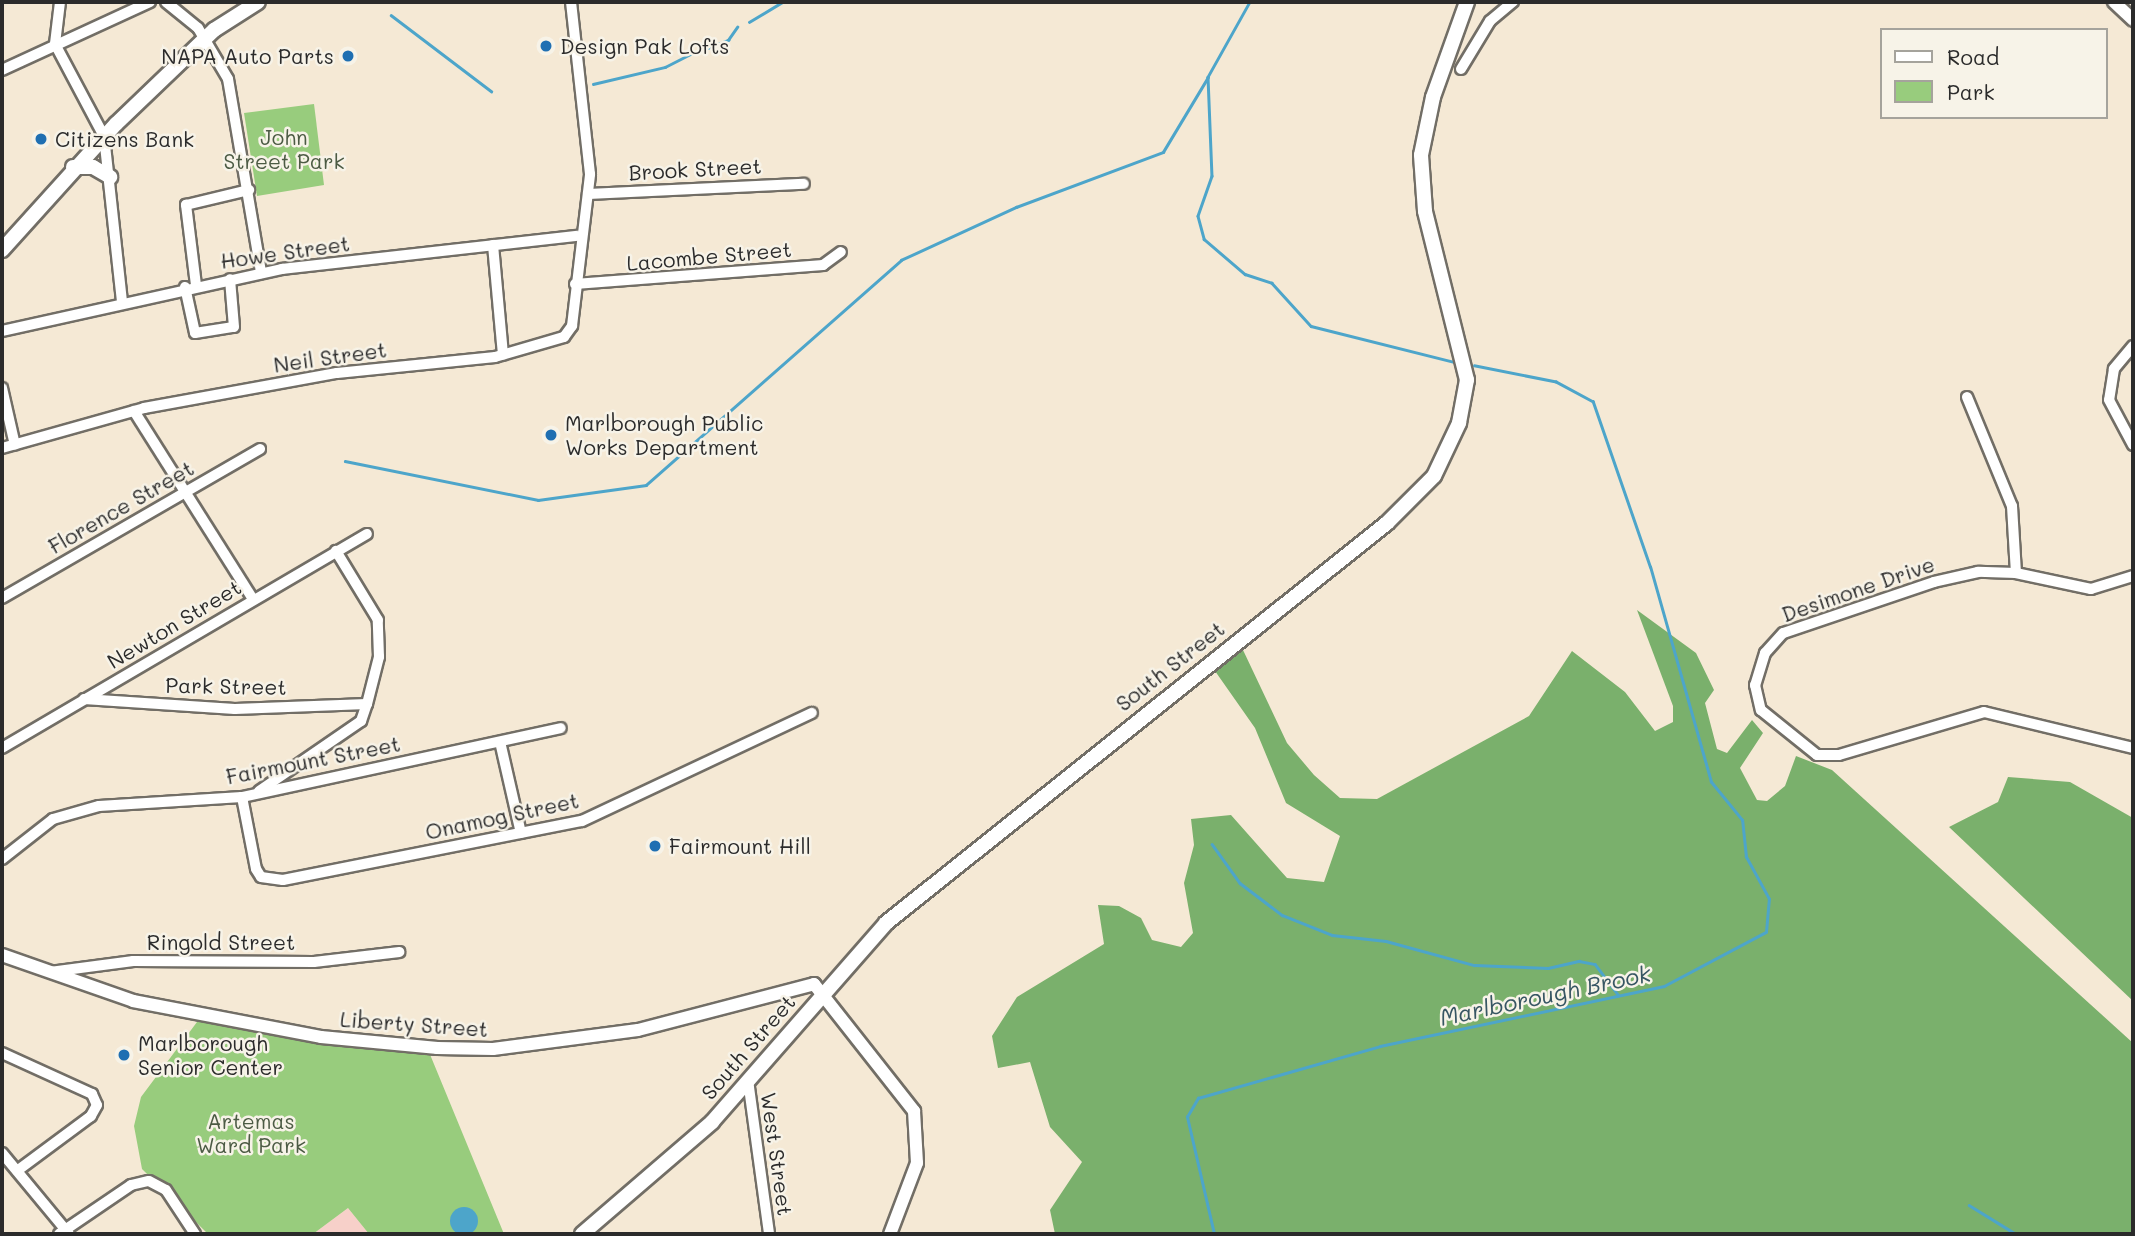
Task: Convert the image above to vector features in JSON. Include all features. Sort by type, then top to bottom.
[{"type":"main road","points":[[2,250],[31,211],[73,167],[205,38],[258,2]]},
{"type":"main road","name":"South Street","points":[[582,1234],[700,1133],[821,995],[905,906],[1387,523],[1434,477],[1459,423],[1466,380],[1425,211],[1422,152],[1467,2]]},
{"type":"main road","points":[[73,167],[93,167],[110,177]]},
{"type":"main road","points":[[2,234],[31,211]]},
{"type":"street","points":[[60,2],[55,44],[104,136],[122,301]]},
{"type":"street","points":[[2,70],[150,2]]},
{"type":"street","points":[[166,2],[181,5],[205,38],[233,93],[261,273]]},
{"type":"street","points":[[571,2],[589,194]]},
{"type":"street","points":[[1461,69],[1490,21],[1513,2]]},
{"type":"street","points":[[2113,2],[2133,20]]},
{"type":"street","name":"Brook Street","points":[[589,194],[804,184]]},
{"type":"street","points":[[230,279],[234,327],[195,333],[186,205],[248,190]]},
{"type":"street","name":"Neil Street","points":[[2,448],[134,411],[337,373],[503,355],[564,337],[572,327],[578,236],[589,194]]},
{"type":"street","name":"Howe Street","points":[[2,331],[122,301],[261,273],[578,236]]},
{"type":"street","points":[[493,245],[503,355]]},
{"type":"street","name":"Lacombe Street","points":[[575,284],[823,265],[841,252]]},
{"type":"street","points":[[2133,346],[2114,369],[2109,400],[2133,445]]},
{"type":"street","points":[[2,388],[15,445]]},
{"type":"street","points":[[1967,397],[2012,506],[2016,573]]},
{"type":"street","points":[[134,411],[253,599]]},
{"type":"street","name":"Florence Street","points":[[2,597],[260,449]]},
{"type":"street","name":"Newton Street","points":[[2,748],[367,534]]},
{"type":"street","points":[[257,794],[361,721],[367,704],[379,657],[377,620],[336,551]]},
{"type":"street","name":"Desimone Drive","points":[[2133,576],[2091,589],[2016,573],[1963,574],[1783,633],[1757,670],[1759,707],[1796,744],[1817,755],[1839,755],[1984,712],[2133,748]]},
{"type":"street","name":"Park Street","points":[[85,699],[235,709],[367,704]]},
{"type":"street","name":"Onamog Street","points":[[242,797],[256,869],[271,881],[582,821],[813,713]]},
{"type":"street","name":"Fairmount Street","points":[[2,859],[53,819],[99,806],[242,797],[501,746],[561,729]]},
{"type":"street","points":[[501,746],[521,834]]},
{"type":"street","name":"Ringold Street","points":[[44,972],[133,961],[314,962],[399,952]]},
{"type":"street","name":"Liberty Street","points":[[2,955],[44,972],[133,1001],[295,1033],[437,1048],[493,1049],[638,1030],[807,983],[821,995]]},
{"type":"street","points":[[821,995],[857,1045],[904,1093],[916,1117],[917,1163],[890,1234]]},
{"type":"street","points":[[2,1053],[92,1094],[97,1107],[17,1171]]},
{"type":"street","name":"West Street","points":[[748,1080],[769,1234]]},
{"type":"street","points":[[2,1153],[65,1233],[131,1185],[149,1181],[166,1190],[195,1234]]},
{"type":"shaded area","points":[[348,1208],[369,1234],[313,1234]]},
{"type":"green space","name":"John Street Park","points":[[314,104],[324,185],[257,196],[244,113]]},
{"type":"green space","points":[[1637,610],[1696,653],[1714,690],[1705,703],[1717,749],[1727,753],[1752,720],[1763,733],[1740,768],[1757,800],[1767,801],[1785,786],[1796,756],[1832,770],[2133,1043],[2133,1234],[1055,1234],[1050,1210],[1082,1162],[1050,1127],[1030,1062],[998,1068],[992,1036],[1017,997],[1104,944],[1098,905],[1119,906],[1141,918],[1152,940],[1181,947],[1193,933],[1184,883],[1194,845],[1191,819],[1231,815],[1287,878],[1324,882],[1340,836],[1286,803],[1255,728],[1215,671],[1243,650],[1287,743],[1314,775],[1340,798],[1377,799],[1529,716],[1572,651],[1625,692],[1655,731],[1673,722],[1673,706]]},
{"type":"green space","points":[[2008,777],[2070,782],[2133,818],[2133,1001],[1949,827],[1998,802]]},
{"type":"green space","name":"Artemas Ward Park","points":[[200,1018],[315,1041],[429,1052],[504,1234],[369,1234],[348,1208],[313,1234],[208,1234],[142,1169],[134,1126],[141,1097]]},
{"type":"water","points":[[464,1207],[474,1211],[478,1221],[474,1231],[464,1235],[454,1231],[450,1221],[454,1211]]},
{"type":"waterway","points":[[749,22],[782,2]]},
{"type":"waterway","name":"Marlborough Brook","points":[[1250,2],[1208,77],[1212,176],[1198,216],[1204,239],[1245,274],[1272,283],[1311,326],[1458,363]]},
{"type":"waterway","points":[[391,15],[491,91]]},
{"type":"waterway","points":[[708,48],[728,40],[737,27]]},
{"type":"waterway","points":[[593,84],[665,67],[694,52]]},
{"type":"waterway","points":[[345,461],[538,500],[646,485],[901,260],[1016,207],[1163,152],[1208,77]]},
{"type":"waterway","name":"Marlborough Brook","points":[[1214,1234],[1187,1117],[1198,1098],[1380,1046],[1664,986],[1766,932],[1769,899],[1746,857],[1742,820],[1711,782],[1650,567],[1593,402],[1556,382],[1475,366]]},
{"type":"waterway","points":[[1212,844],[1240,883],[1282,915],[1332,935],[1386,941],[1474,965],[1548,968],[1579,961],[1595,964],[1618,995]]},
{"type":"waterway","points":[[1969,1205],[2016,1234]]},
{"type":"place","name":"Design Pak Lofts","points":[[546,46]]},
{"type":"place","name":"NAPA Auto Parts","points":[[348,56]]},
{"type":"place","name":"Citizens Bank","points":[[41,139]]},
{"type":"place","name":"Marlborough Public Works Department","points":[[551,435]]},
{"type":"place","name":"Fairmount Hill","points":[[655,846]]},
{"type":"place","name":"Marlborough Senior Center","points":[[124,1055]]}]
